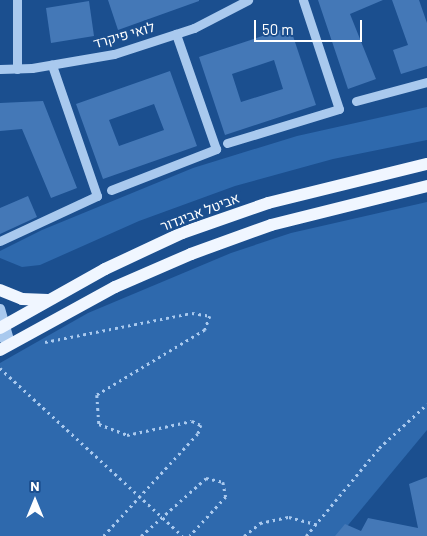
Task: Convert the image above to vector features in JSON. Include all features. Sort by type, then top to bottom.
[{"type":"main road","name":"אביטל אביגדור","points":[[4,326],[50,300],[191,230],[332,184],[427,164]]},
{"type":"main road","points":[[3,343],[115,287],[191,254],[271,225],[427,186]]},
{"type":"main road","points":[[0,290],[22,300],[50,300]]},
{"type":"street","points":[[17,0],[17,68]]},
{"type":"street","name":"לואי פיקרד","points":[[0,69],[52,65],[114,54],[176,34],[248,0]]},
{"type":"street","points":[[228,143],[339,109],[302,0]]},
{"type":"street","points":[[111,190],[216,149],[176,34]]},
{"type":"street","points":[[0,241],[97,196],[52,65]]},
{"type":"street","points":[[356,101],[427,82]]},
{"type":"street","points":[[0,308],[4,326],[3,343]]},
{"type":"path","points":[[42,342],[192,312],[210,316],[205,330],[97,395],[100,424],[127,434],[192,421],[200,424],[198,434],[104,536]]},
{"type":"path","points":[[0,368],[183,536]]},
{"type":"path","points":[[306,536],[319,525],[379,448],[427,404]]},
{"type":"path","points":[[141,536],[206,478],[223,482],[226,497],[190,536]]},
{"type":"path","points":[[244,536],[260,523],[289,517],[319,525]]},
{"type":"shaded area","points":[[427,107],[427,140],[333,159],[235,186],[139,221],[40,265],[22,267],[0,258],[0,251],[42,230],[193,168],[297,136]]},
{"type":"shaded area","points":[[427,202],[427,430],[339,536],[0,536],[0,363],[88,313],[231,253],[291,233]]},
{"type":"building","points":[[108,0],[199,0],[199,1],[118,30]]},
{"type":"building","points":[[318,0],[383,0],[350,14],[376,79],[348,89]]},
{"type":"building","points":[[392,0],[419,0],[427,23],[427,66],[401,74],[393,50],[408,45]]},
{"type":"building","points":[[89,1],[94,36],[51,43],[46,8]]},
{"type":"building","points":[[290,27],[316,105],[225,135],[199,57]],"holes":[[[274,60],[283,89],[241,102],[232,74]]]},
{"type":"building","points":[[170,71],[197,146],[103,179],[76,104]],"holes":[[[154,104],[164,130],[119,146],[109,120]]]},
{"type":"building","points":[[43,101],[77,188],[51,198],[22,129],[0,131],[0,103]]},
{"type":"building","points":[[28,196],[37,217],[0,234],[0,208]]},
{"type":"building","points":[[427,477],[427,536],[335,536],[345,524],[361,531],[368,518],[418,528],[409,484]]}]
